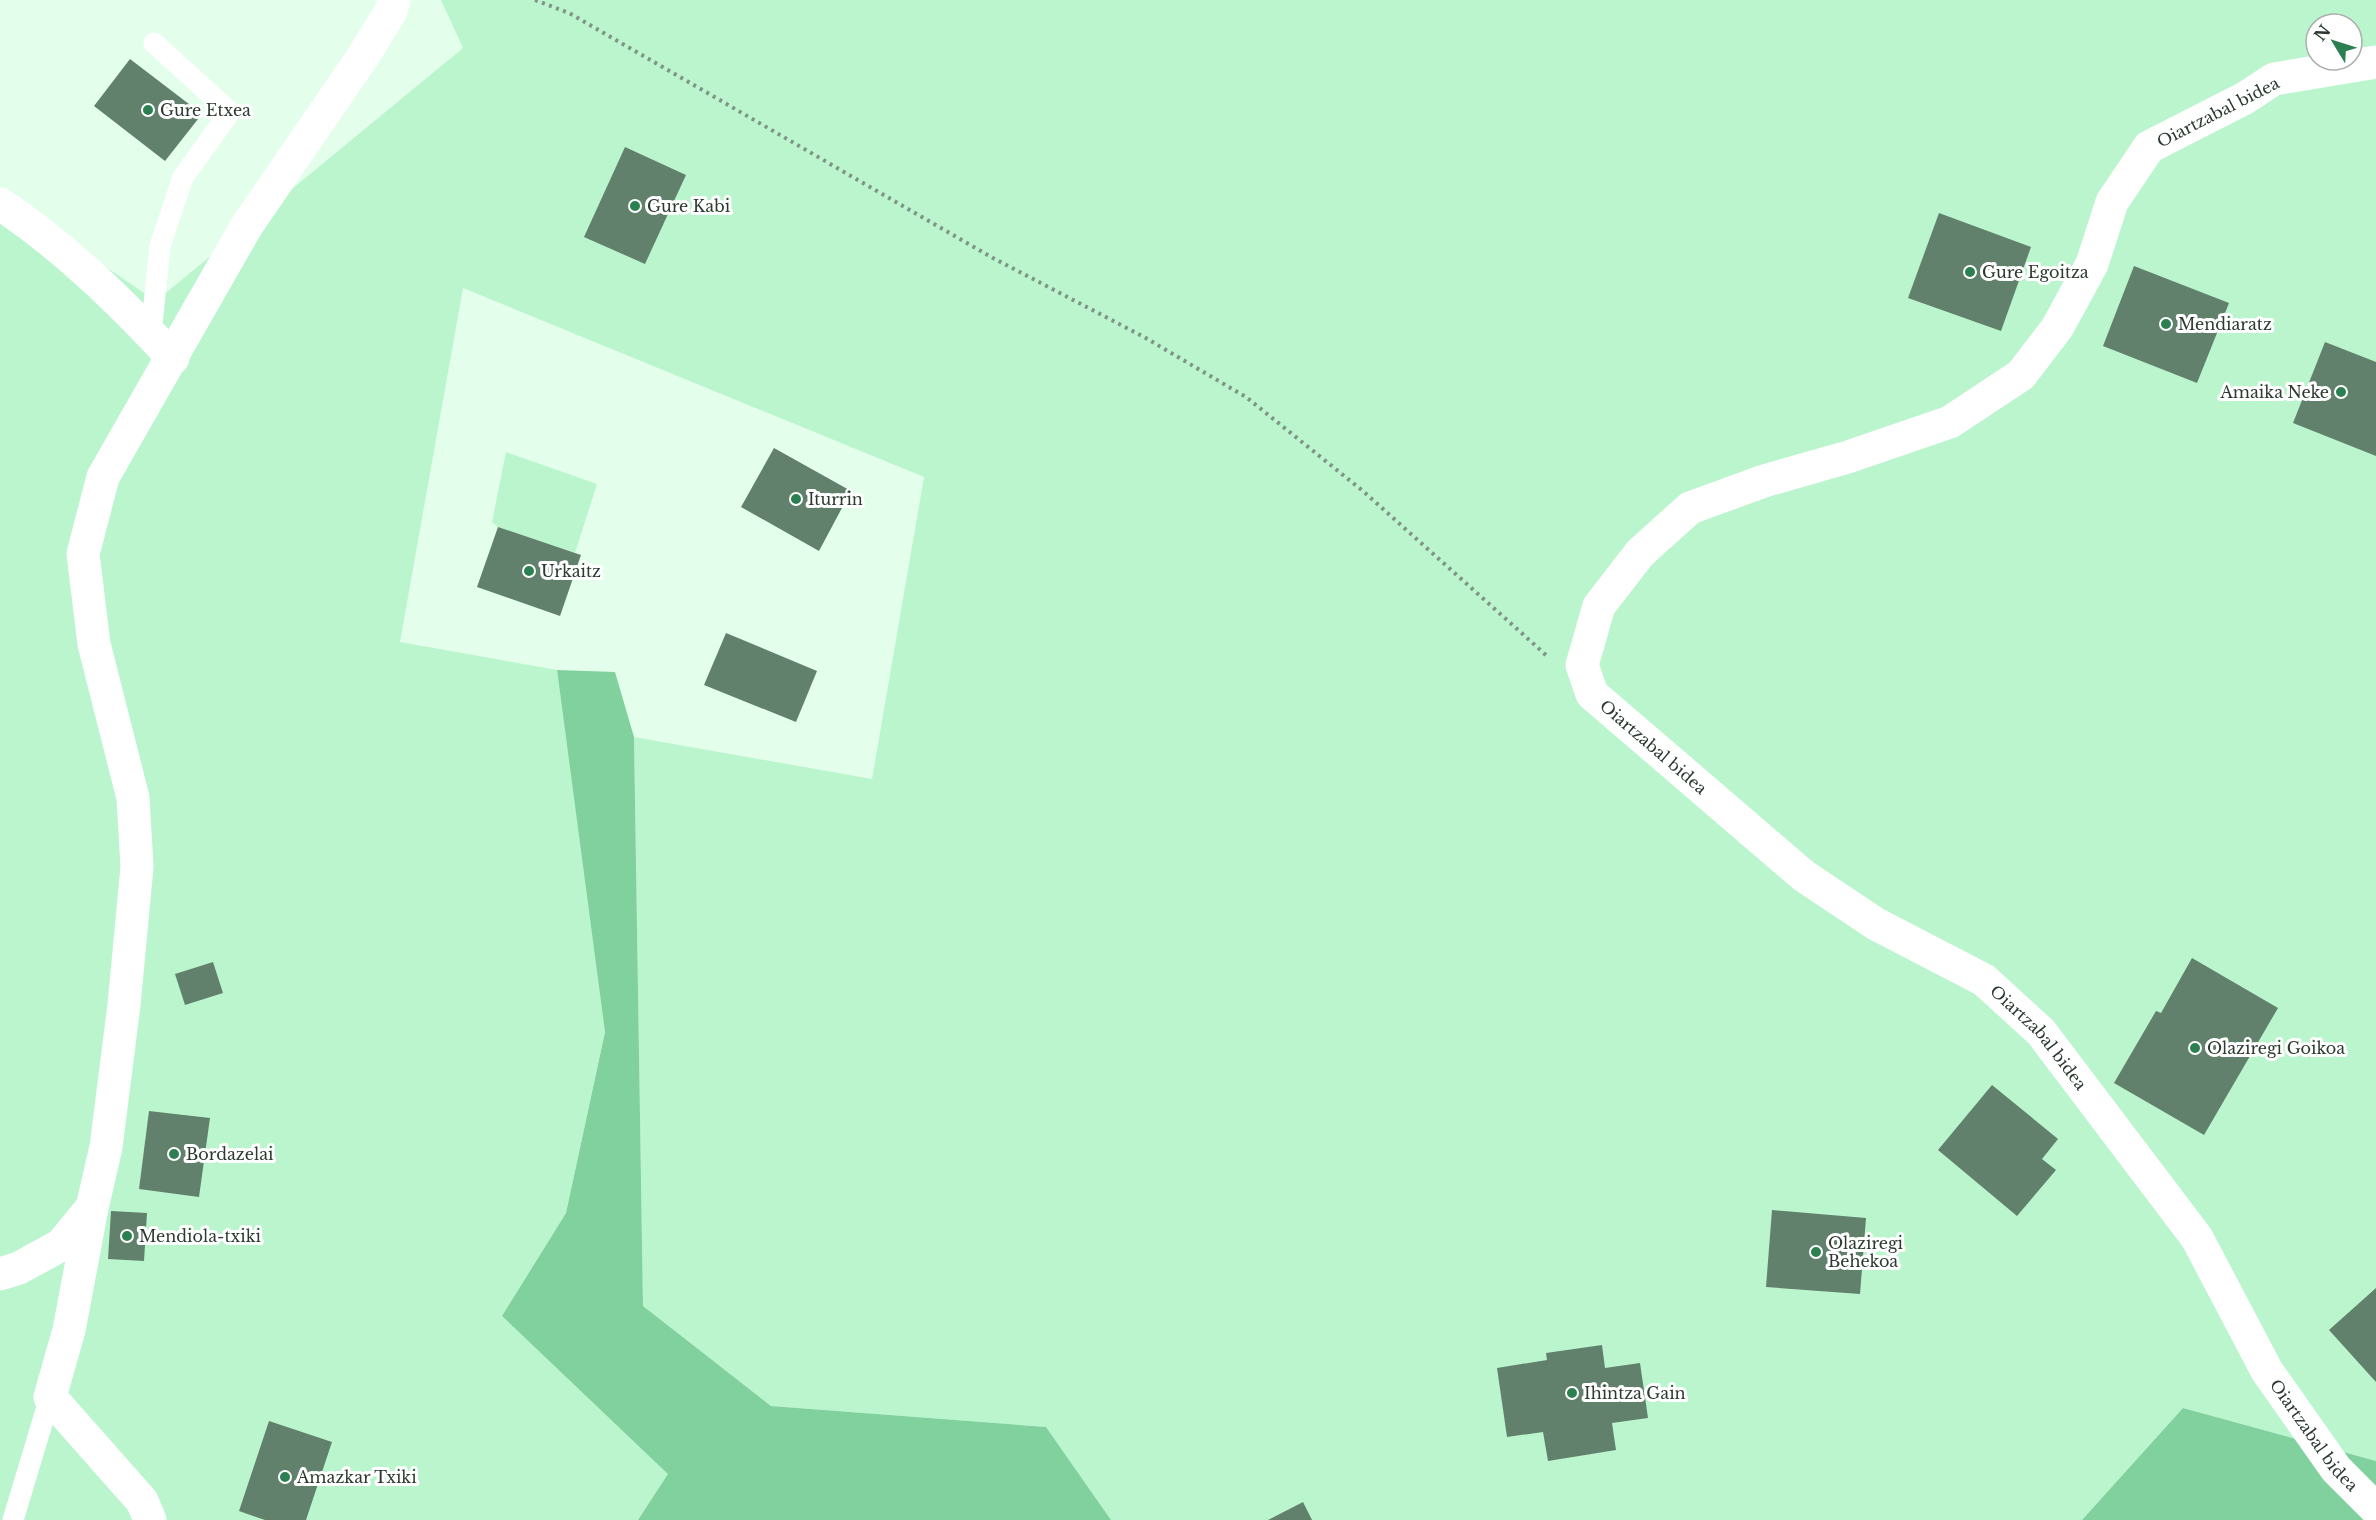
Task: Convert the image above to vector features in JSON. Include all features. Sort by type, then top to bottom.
[{"type":"street","points":[[150,1520],[142,1501],[50,1397],[69,1330],[106,1147],[124,1005],[137,867],[133,798],[94,644],[83,554],[103,477],[246,227],[364,55],[391,11],[394,0]]},
{"type":"street","name":"Oiartzabal bidea","points":[[2376,62],[2274,79],[2245,98],[2149,147],[2112,202],[2092,264],[2057,328],[2021,375],[1950,422],[1848,457],[1764,481],[1690,508],[1640,553],[1599,606],[1582,665],[1592,694],[1804,876],[1876,924],[1984,980],[2041,1032],[2197,1238],[2279,1388],[2336,1469],[2376,1509]]},
{"type":"street","points":[[0,204],[23,219],[120,301],[173,358]]},
{"type":"street","points":[[0,1274],[19,1268],[61,1245],[92,1208]]},
{"type":"lane","points":[[151,334],[160,246],[183,177],[230,112],[154,43]]},
{"type":"lane","points":[[13,1520],[50,1397]]},
{"type":"path","points":[[535,0],[568,13],[993,258],[1144,337],[1246,397],[1363,491],[1548,657]]},
{"type":"green space","points":[[441,0],[2376,0],[2376,1461],[2183,1408],[2082,1520],[1111,1520],[1046,1427],[771,1406],[643,1306],[634,737],[872,779],[924,477],[463,288],[400,642],[557,670],[605,1031],[566,1213],[502,1316],[669,1474],[638,1520],[0,1520],[0,195],[156,301],[463,48]]},
{"type":"green space","points":[[506,452],[597,484],[575,553],[498,527],[492,522]]},
{"type":"green space","points":[[557,670],[615,672],[634,737],[643,1306],[771,1406],[1046,1427],[1111,1520],[638,1520],[668,1474],[502,1316],[566,1213],[605,1032]]},
{"type":"green space","points":[[2183,1408],[2376,1461],[2376,1520],[2082,1520]]},
{"type":"building","name":"Gure Etxea","points":[[130,59],[202,114],[165,161],[94,106]]},
{"type":"building","name":"Gure Kabi","points":[[625,147],[686,175],[645,264],[584,237]]},
{"type":"building","name":"Gure Egoitza","points":[[1939,213],[2031,247],[2001,331],[1908,298]]},
{"type":"building","name":"Mendiaratz","points":[[2134,266],[2229,303],[2197,383],[2103,346]]},
{"type":"building","name":"Amaika Neke","points":[[2325,342],[2376,362],[2376,456],[2293,423]]},
{"type":"building","name":"Iturrin","points":[[774,448],[851,491],[819,551],[741,507]]},
{"type":"building","name":"Urkaitz","points":[[498,527],[581,555],[560,616],[477,587]]},
{"type":"building","points":[[726,633],[817,671],[796,722],[704,685]]},
{"type":"building","name":"Olaziregi Goikoa","points":[[2192,958],[2278,1008],[2204,1135],[2114,1083],[2156,1011],[2161,1013]]},
{"type":"building","points":[[213,962],[223,993],[185,1005],[175,974]]},
{"type":"building","points":[[1992,1085],[2058,1139],[2042,1159],[2056,1170],[2017,1216],[1938,1150]]},
{"type":"building","name":"Bordazelai","points":[[149,1111],[210,1118],[199,1197],[139,1189]]},
{"type":"building","name":"Olaziregi Behekoa","points":[[1772,1210],[1866,1218],[1860,1294],[1766,1287]]},
{"type":"building","name":"Mendiola-txiki","points":[[111,1211],[147,1213],[144,1261],[108,1259]]},
{"type":"building","points":[[2376,1288],[2376,1382],[2329,1330]]},
{"type":"building","name":"Ihintza Gain","points":[[1602,1345],[1605,1368],[1640,1363],[1648,1418],[1612,1423],[1616,1450],[1548,1461],[1543,1432],[1507,1437],[1497,1368],[1547,1360],[1546,1353]]},
{"type":"building","name":"Amazkar Txiki","points":[[269,1421],[332,1442],[306,1520],[265,1520],[239,1511]]},
{"type":"building","points":[[1303,1502],[1312,1520],[1268,1520]]},
{"type":"place","name":"Gure Etxea","points":[[148,110]]},
{"type":"place","name":"Gure Kabi","points":[[635,206]]},
{"type":"place","name":"Gure Egoitza","points":[[1970,272]]},
{"type":"place","name":"Mendiaratz","points":[[2166,324]]},
{"type":"place","name":"Amaika Neke","points":[[2341,392]]},
{"type":"place","name":"Iturrin","points":[[796,499]]},
{"type":"place","name":"Urkaitz","points":[[529,571]]},
{"type":"place","name":"Olaziregi Goikoa","points":[[2195,1048]]},
{"type":"place","name":"Bordazelai","points":[[174,1154]]},
{"type":"place","name":"Mendiola-txiki","points":[[127,1236]]},
{"type":"place","name":"Olaziregi Behekoa","points":[[1816,1252]]},
{"type":"place","name":"Ihintza Gain","points":[[1572,1393]]},
{"type":"place","name":"Amazkar Txiki","points":[[285,1477]]}]
